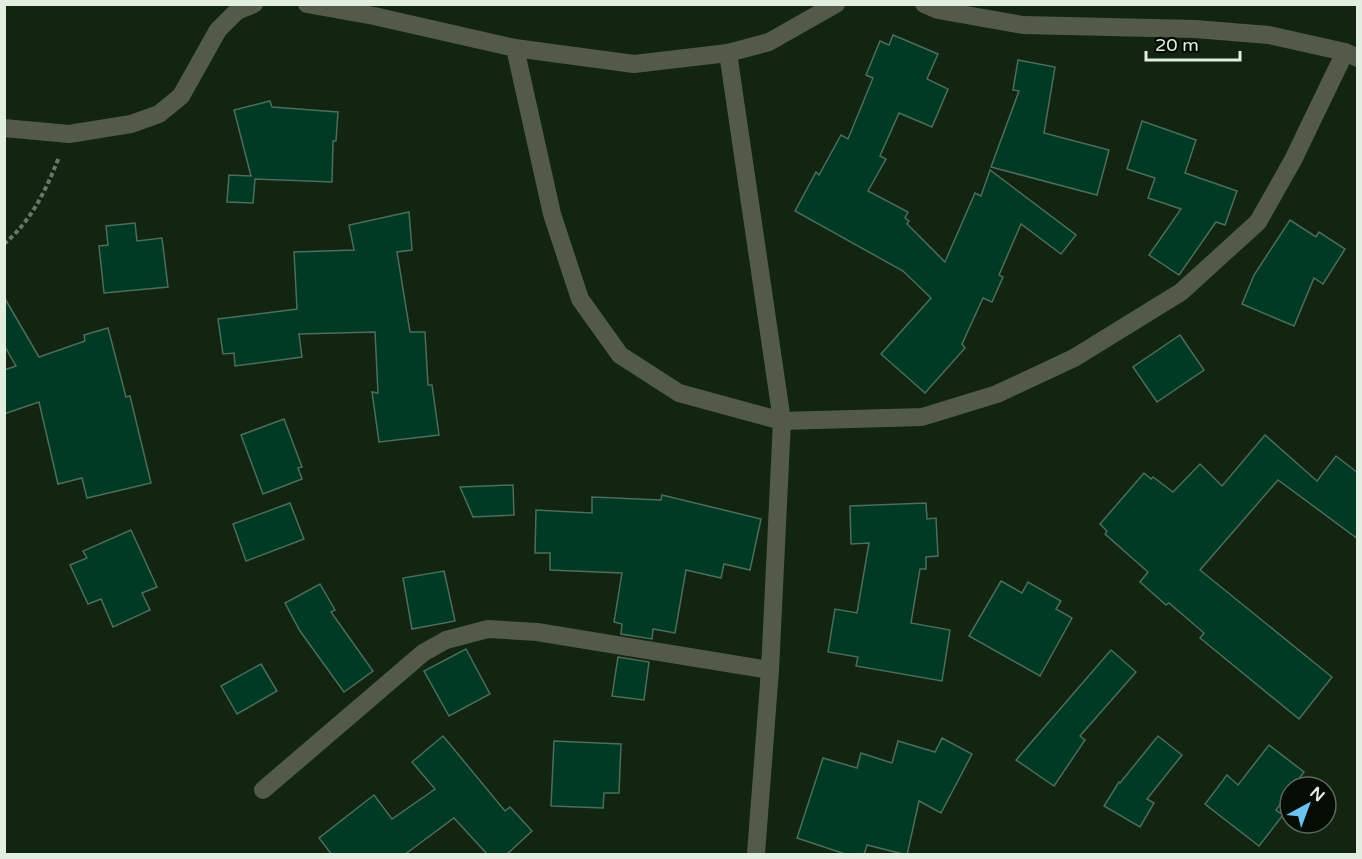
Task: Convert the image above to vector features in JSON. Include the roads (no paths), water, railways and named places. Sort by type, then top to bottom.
[{"type":"street","points":[[4,128],[69,134],[131,124],[159,114],[181,96],[218,30],[237,11],[254,4]]},
{"type":"street","points":[[307,4],[374,16],[515,48],[634,64],[728,53],[769,42],[836,4]]},
{"type":"street","points":[[515,48],[552,214],[580,299],[620,355],[679,393],[782,421],[922,417],[997,394],[1074,358],[1181,292],[1258,222],[1351,55],[1269,35],[1195,29],[1023,26],[938,9],[924,4]]},
{"type":"street","points":[[728,53],[782,421],[770,670],[756,855]]},
{"type":"street","points":[[263,790],[423,653],[446,640],[465,633],[488,629],[537,632],[770,670]]}]
